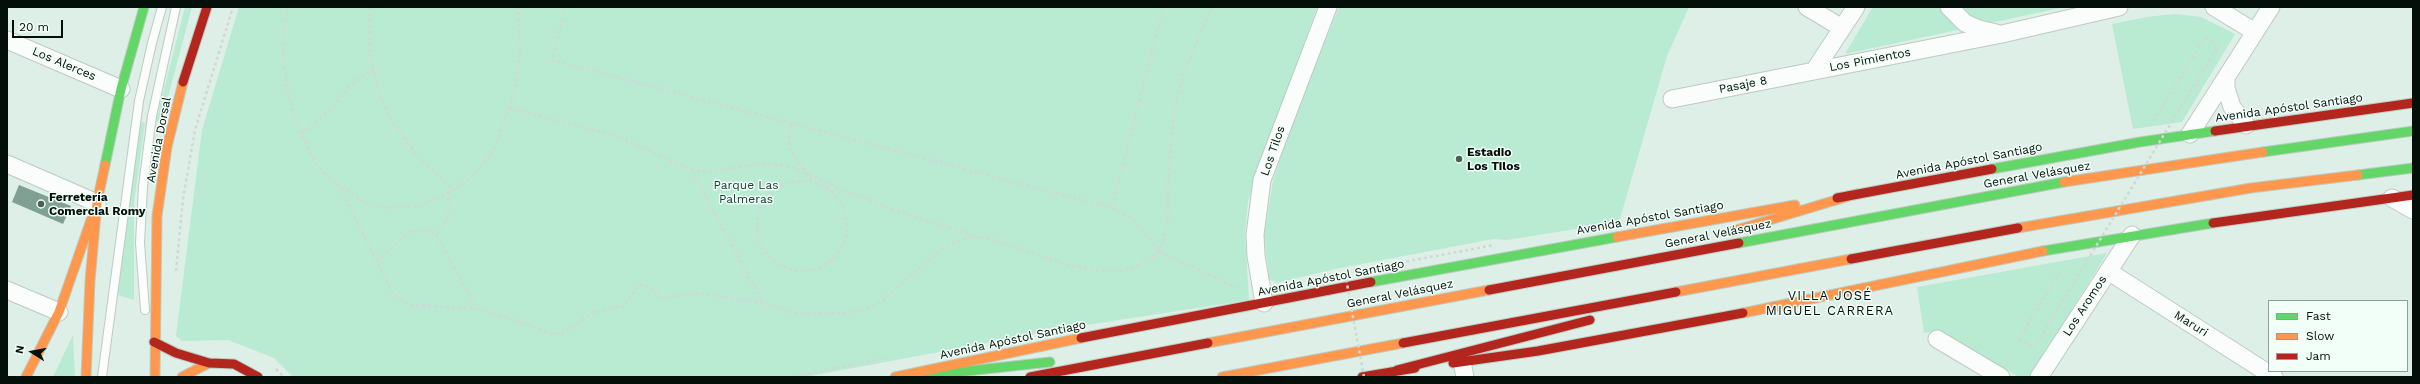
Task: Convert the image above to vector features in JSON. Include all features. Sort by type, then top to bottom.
[{"type":"main road","points":[[86,377],[90,281],[97,203],[121,89],[144,7]]},
{"type":"main road","name":"Avenida Dorsal","points":[[155,377],[154,342],[157,216],[167,147],[179,96],[207,7]]},
{"type":"main road","name":"Avenida Apóstol Santiago","points":[[895,377],[1264,303],[1674,225],[2190,134],[2246,125],[2413,103]]},
{"type":"main road","name":"General Velásquez","points":[[1030,377],[1636,262],[2128,171],[2413,131]]},
{"type":"main road","points":[[1222,377],[1707,285],[2166,202],[2413,168]]},
{"type":"main road","points":[[1720,235],[1856,194]]},
{"type":"main road","points":[[1397,370],[1463,370],[1538,351],[1762,309],[1929,273],[2132,235],[2413,195]]},
{"type":"main road","points":[[26,377],[59,312],[97,203]]},
{"type":"main road","points":[[1636,262],[1706,239]]},
{"type":"main road","points":[[1363,377],[1397,370],[1606,315],[1707,285]]},
{"type":"main road","points":[[154,342],[176,353],[209,363],[234,364],[258,377]]},
{"type":"main road","points":[[912,377],[1187,347]]},
{"type":"main road","points":[[182,377],[209,363]]},
{"type":"street","name":"Los Tilos","points":[[1264,303],[1256,256],[1255,235],[1262,180],[1328,7]]},
{"type":"street","points":[[1807,7],[1842,28]]},
{"type":"street","name":"Los Pimientos","points":[[1814,71],[1856,7]]},
{"type":"street","name":"Los Pimientos","points":[[1949,7],[1959,18],[1972,26],[2002,34]]},
{"type":"street","name":"Los Pimientos","points":[[1814,71],[2002,34],[2119,7]]},
{"type":"street","points":[[2214,7],[2255,32]]},
{"type":"street","points":[[2190,134],[2271,7]]},
{"type":"street","name":"Los Alerces","points":[[7,40],[121,89]]},
{"type":"street","name":"Pasaje 8","points":[[1672,99],[1814,71]]},
{"type":"street","points":[[2226,78],[2227,92],[2232,107],[2246,125]]},
{"type":"street","points":[[7,164],[97,203]]},
{"type":"street","points":[[2392,198],[2413,210]]},
{"type":"street","name":"Los Aromos","points":[[2039,377],[2132,235]]},
{"type":"street","name":"Maruri","points":[[2108,271],[2274,377]]},
{"type":"street","points":[[7,290],[59,312]]},
{"type":"street","points":[[1937,339],[2001,377]]},
{"type":"lane","points":[[102,377],[139,101],[162,7]]},
{"type":"lane","points":[[154,342],[143,297],[141,212],[151,123],[176,7]]},
{"type":"path","points":[[176,279],[183,199],[195,130],[233,7]]},
{"type":"path","points":[[288,7],[283,42],[285,78],[291,106],[301,134],[314,160],[326,175],[340,187],[369,205],[391,208],[420,206],[450,192],[462,185],[482,166],[492,151],[510,108],[515,89],[520,50],[518,7]]},
{"type":"path","points":[[370,7],[370,55],[378,90],[390,117],[414,152],[441,176],[449,186],[450,192],[445,222],[436,235]]},
{"type":"path","points":[[566,7],[552,60],[1112,208],[1135,221],[1160,252],[1240,289]]},
{"type":"path","points":[[1112,208],[1163,7]]},
{"type":"path","points":[[510,108],[616,136],[692,170],[709,172],[762,163],[787,165],[889,208],[978,237],[1072,266],[1104,271],[1122,271],[1137,266],[1160,252],[1168,218],[1168,180],[1174,111],[1184,72],[1212,7]]},
{"type":"path","points":[[2060,272],[2019,339],[2034,348],[2218,46],[2205,38],[2164,104]]},
{"type":"path","points":[[301,134],[330,110],[350,84],[374,71]]},
{"type":"path","points":[[792,124],[789,138],[790,149],[812,181],[826,187],[838,197],[845,210],[848,225],[846,240],[838,253],[828,263],[814,270],[800,271],[785,268],[768,255],[758,235],[757,220],[761,206],[770,193],[782,184],[797,180],[812,181]]},
{"type":"path","points":[[692,170],[763,303]]},
{"type":"path","points":[[340,187],[392,292],[399,299],[411,305],[477,309],[507,317],[551,334],[563,333],[594,312],[624,306],[639,285],[645,285],[663,298],[699,293],[763,303],[791,312],[810,314],[845,313],[866,310],[887,298],[943,248],[961,239],[978,237]]},
{"type":"path","points":[[377,261],[409,232],[424,229],[436,235],[477,309]]},
{"type":"path","points":[[1363,377],[1345,273],[1494,245]]},
{"type":"path","points":[[272,365],[284,377]]},
{"type":"green space","points":[[185,7],[192,7],[161,123],[156,121]]},
{"type":"green space","name":"Parque Las Palmeras","points":[[239,7],[1317,7],[1248,201],[1245,235],[1249,300],[1067,328],[805,377],[293,377],[274,358],[228,340],[182,341],[176,336],[202,130]]},
{"type":"green space","name":"Estadio Los Tilos","points":[[1339,7],[1689,7],[1667,56],[1619,222],[1507,240],[1493,239],[1335,269],[1277,283],[1269,279],[1264,236],[1273,181],[1287,137]]},
{"type":"green space","points":[[1873,7],[2065,7],[1845,54]]},
{"type":"green space","points":[[2174,14],[2201,17],[2235,34],[2182,122],[2133,129],[2112,24],[2147,17]]},
{"type":"green space","points":[[140,121],[145,123],[134,202],[134,300],[118,295]]},
{"type":"green space","points":[[2107,253],[2030,377],[2019,377],[1939,330],[1924,333],[1917,287]]},
{"type":"green space","points":[[73,335],[75,377],[53,377]]},
{"type":"building","name":"Ferretería Comercial Romy","points":[[19,185],[71,206],[63,224],[12,202]]},
{"type":"traffic: fast","points":[[105,165],[121,89],[144,7]]},
{"type":"traffic: fast","points":[[1992,169],[2140,142],[2215,131]]},
{"type":"traffic: fast","points":[[2263,152],[2413,131]]},
{"type":"traffic: fast","points":[[2358,175],[2413,168]]},
{"type":"traffic: fast","points":[[1739,243],[2064,182]]},
{"type":"traffic: fast","points":[[2043,251],[2213,223]]},
{"type":"traffic: fast","points":[[1371,282],[1617,237]]},
{"type":"traffic: fast","points":[[912,377],[1050,362]]},
{"type":"traffic: slow","points":[[155,377],[157,216],[167,147],[183,82]]},
{"type":"traffic: slow","points":[[2064,182],[2263,152]]},
{"type":"traffic: slow","points":[[86,377],[90,281],[97,203],[105,165]]},
{"type":"traffic: slow","points":[[2018,228],[2251,188],[2358,175]]},
{"type":"traffic: slow","points":[[1733,231],[1856,194]]},
{"type":"traffic: slow","points":[[1617,237],[1795,205]]},
{"type":"traffic: slow","points":[[26,377],[59,312],[91,220]]},
{"type":"traffic: slow","points":[[1743,313],[2043,251]]},
{"type":"traffic: slow","points":[[1676,292],[1851,259]]},
{"type":"traffic: slow","points":[[1208,343],[1489,290]]},
{"type":"traffic: slow","points":[[895,377],[1081,338]]},
{"type":"traffic: slow","points":[[1222,377],[1403,343]]},
{"type":"traffic: slow","points":[[182,377],[209,363]]},
{"type":"traffic: jam","points":[[183,82],[207,7]]},
{"type":"traffic: jam","points":[[2215,131],[2413,103]]},
{"type":"traffic: jam","points":[[1837,198],[1992,169]]},
{"type":"traffic: jam","points":[[2213,223],[2413,195]]},
{"type":"traffic: jam","points":[[1851,259],[2018,228]]},
{"type":"traffic: jam","points":[[1489,290],[1739,243]]},
{"type":"traffic: jam","points":[[1081,338],[1371,282]]},
{"type":"traffic: jam","points":[[1403,343],[1676,292]]},
{"type":"traffic: jam","points":[[1453,363],[1538,351],[1743,313]]},
{"type":"traffic: jam","points":[[1397,370],[1590,320]]},
{"type":"traffic: jam","points":[[154,342],[176,353],[209,363],[234,364],[258,377]]},
{"type":"traffic: jam","points":[[1030,377],[1208,343]]},
{"type":"traffic: jam","points":[[1362,377],[1415,368]]},
{"type":"place","name":"Estadio Los Tilos","points":[[1459,159]]},
{"type":"place","name":"Ferretería Comercial Romy","points":[[41,204]]},
{"type":"district","name":"VILLA JOSÉ MIGUEL CARRERA","points":[[1830,304]]}]
